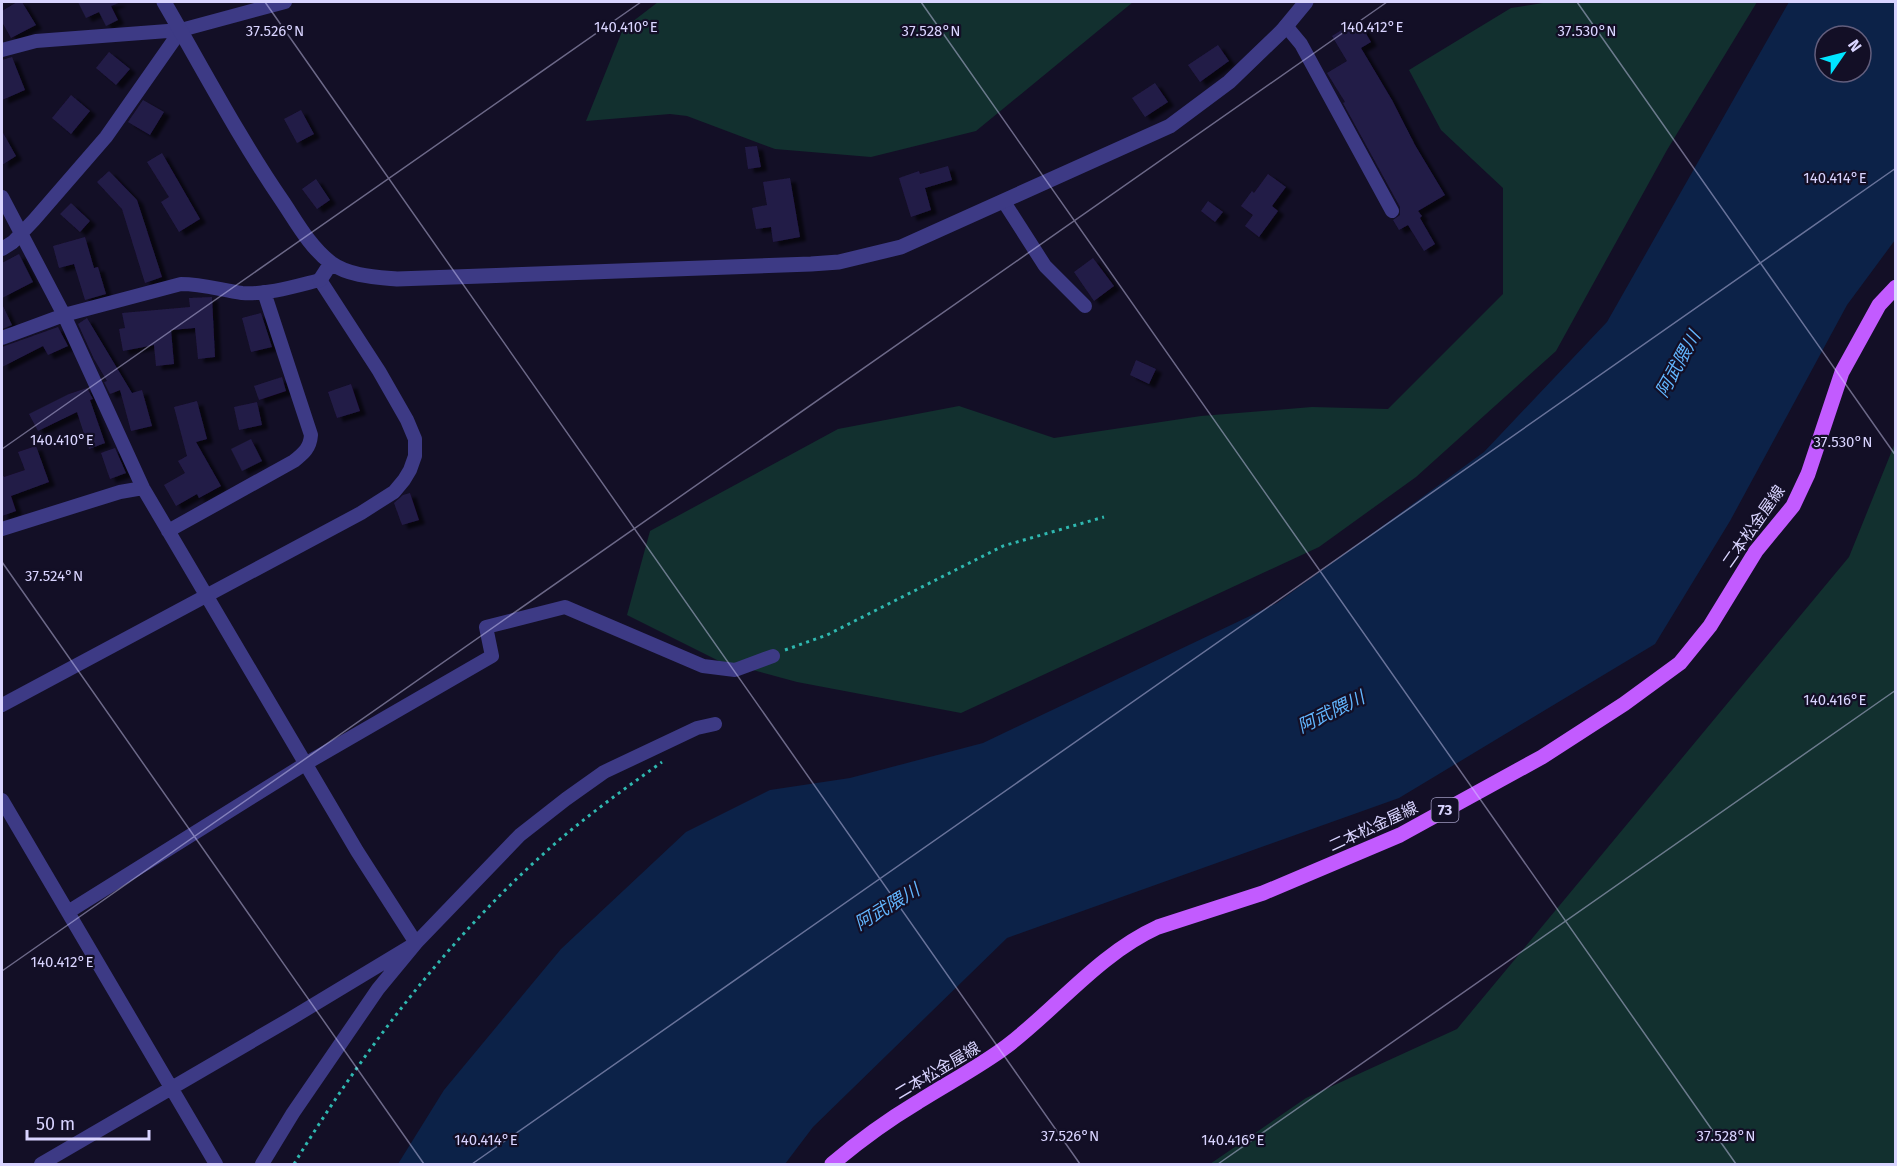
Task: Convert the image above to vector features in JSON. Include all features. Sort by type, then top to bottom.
[{"type":"main road","name":"二本松金屋線","points":[[832,1164],[886,1122],[993,1056],[1027,1030],[1105,960],[1144,933],[1263,893],[1400,835],[1542,757],[1624,704],[1673,668],[1710,626],[1756,551],[1793,506],[1816,452],[1842,372],[1879,305],[1896,287]]},
{"type":"street","points":[[164,2],[267,179],[309,240],[331,263],[343,270],[397,279],[820,264],[879,254],[902,247],[1170,126],[1229,82],[1286,26],[1306,2]]},
{"type":"street","points":[[2,50],[36,40],[181,30],[285,2]]},
{"type":"street","points":[[1286,26],[1301,44],[1392,211]]},
{"type":"street","points":[[2,249],[20,234],[106,137],[181,30]]},
{"type":"street","points":[[2,197],[64,315],[142,488],[357,851],[416,943]]},
{"type":"street","points":[[1004,202],[1045,266],[1085,306]]},
{"type":"street","points":[[2,338],[64,315],[181,284],[200,284],[243,293],[264,292],[320,280],[331,263]]},
{"type":"street","points":[[2,705],[375,504],[394,492],[410,471],[415,456],[415,439],[407,420],[379,371],[320,280]]},
{"type":"street","points":[[168,531],[294,461],[310,445],[311,435],[264,292]]},
{"type":"street","points":[[2,529],[120,492],[142,488]]},
{"type":"street","points":[[68,912],[305,764],[492,656],[486,627],[565,606],[703,666],[735,670],[773,656]]},
{"type":"street","points":[[262,1164],[293,1113],[378,989],[416,943],[520,835],[604,772],[698,728],[715,724]]},
{"type":"street","points":[[2,800],[216,1164]]},
{"type":"street","points":[[41,1164],[416,943]]},
{"type":"path","points":[[773,656],[826,635],[1003,546],[1104,517]]},
{"type":"path","points":[[294,1164],[367,1056],[439,961],[540,856],[604,803],[670,756]]},
{"type":"green space","points":[[658,2],[1133,2],[976,131],[871,157],[775,149],[687,116],[670,114],[586,121],[623,29]]},
{"type":"green space","points":[[1549,2],[1757,2],[1667,150],[1556,351],[1416,477],[1319,547],[961,713],[797,682],[719,661],[627,615],[650,531],[838,429],[959,406],[1054,438],[1201,416],[1312,407],[1388,409],[1503,294],[1503,188],[1441,130],[1409,70],[1511,8]]},
{"type":"green space","points":[[1895,443],[1895,1164],[1210,1164],[1306,1098],[1457,1029],[1849,557]]},
{"type":"water","name":"阿武隈川","points":[[1789,2],[1895,2],[1895,240],[1847,305],[1730,521],[1655,644],[1399,798],[1007,938],[813,1127],[785,1164],[398,1164],[444,1090],[561,949],[686,832],[770,790],[850,778],[983,743],[1277,603],[1484,452],[1607,322]]},
{"type":"building","points":[[17,2],[22,2],[36,25],[11,38],[2,22],[2,11]]},
{"type":"building","points":[[78,2],[121,2],[111,6],[118,20],[106,26],[99,12],[86,18]]},
{"type":"building","points":[[1358,20],[1371,42],[1361,48],[1445,195],[1418,211],[1435,244],[1424,251],[1408,225],[1399,230],[1393,220],[1400,215],[1400,207],[1343,103],[1345,102],[1327,73],[1347,61],[1332,36]]},
{"type":"building","points":[[1218,45],[1229,61],[1200,82],[1188,65]]},
{"type":"building","points":[[109,52],[130,69],[116,85],[96,68]]},
{"type":"building","points":[[12,57],[25,90],[2,100],[2,60]]},
{"type":"building","points":[[1155,83],[1168,102],[1145,117],[1132,98]]},
{"type":"building","points":[[71,95],[90,111],[71,134],[52,118]]},
{"type":"building","points":[[143,100],[164,112],[150,135],[128,122]]},
{"type":"building","points":[[301,110],[314,134],[297,143],[284,119]]},
{"type":"building","points":[[2,131],[16,156],[2,165]]},
{"type":"building","points":[[757,146],[761,167],[748,169],[745,147]]},
{"type":"building","points":[[162,153],[200,219],[179,232],[161,202],[169,197],[147,162]]},
{"type":"building","points":[[948,166],[952,180],[925,188],[931,210],[911,217],[899,178],[919,171],[920,174]]},
{"type":"building","points":[[109,171],[137,200],[162,277],[145,283],[122,209],[97,182]]},
{"type":"building","points":[[1268,174],[1286,187],[1272,206],[1278,211],[1259,237],[1245,226],[1253,215],[1241,206]]},
{"type":"building","points":[[790,178],[800,237],[773,242],[771,227],[756,229],[752,208],[767,205],[763,182]]},
{"type":"building","points":[[316,179],[330,200],[317,209],[302,189]]},
{"type":"building","points":[[1208,201],[1223,212],[1215,222],[1201,211]]},
{"type":"building","points":[[71,203],[90,221],[80,232],[60,214]]},
{"type":"building","points":[[85,237],[94,268],[98,267],[106,294],[85,300],[74,264],[59,268],[53,246]]},
{"type":"building","points":[[19,254],[33,282],[2,298],[2,263]]},
{"type":"building","points":[[1093,258],[1114,286],[1094,301],[1074,272]]},
{"type":"building","points":[[212,297],[215,357],[198,359],[195,328],[171,330],[174,364],[156,366],[154,345],[123,351],[119,329],[125,328],[122,313],[190,307],[189,298]]},
{"type":"building","points":[[2,304],[12,325],[2,329]]},
{"type":"building","points":[[261,313],[272,347],[251,352],[242,318]]},
{"type":"building","points":[[87,318],[132,393],[142,390],[152,426],[131,431],[120,390],[110,394],[104,382],[107,381],[78,324]]},
{"type":"building","points":[[58,327],[68,346],[48,355],[43,346],[2,367],[2,347]]},
{"type":"building","points":[[1136,360],[1156,369],[1149,384],[1130,375]]},
{"type":"building","points":[[282,377],[286,391],[259,400],[254,386]]},
{"type":"building","points":[[351,384],[360,411],[337,418],[328,392]]},
{"type":"building","points":[[87,388],[93,399],[90,400],[105,443],[89,449],[77,412],[38,431],[29,414],[69,394]]},
{"type":"building","points":[[197,401],[207,439],[196,442],[221,486],[199,498],[197,494],[176,506],[164,485],[185,473],[178,461],[187,456],[174,407]]},
{"type":"building","points":[[257,402],[262,425],[239,430],[234,407]]},
{"type":"building","points":[[251,439],[262,461],[242,471],[231,449]]},
{"type":"building","points":[[36,446],[49,482],[11,496],[16,511],[2,516],[2,474],[4,477],[25,470],[18,452]]},
{"type":"building","points":[[115,448],[126,473],[110,479],[101,453]]},
{"type":"building","points":[[410,493],[419,520],[402,525],[394,503],[403,495]]}]
